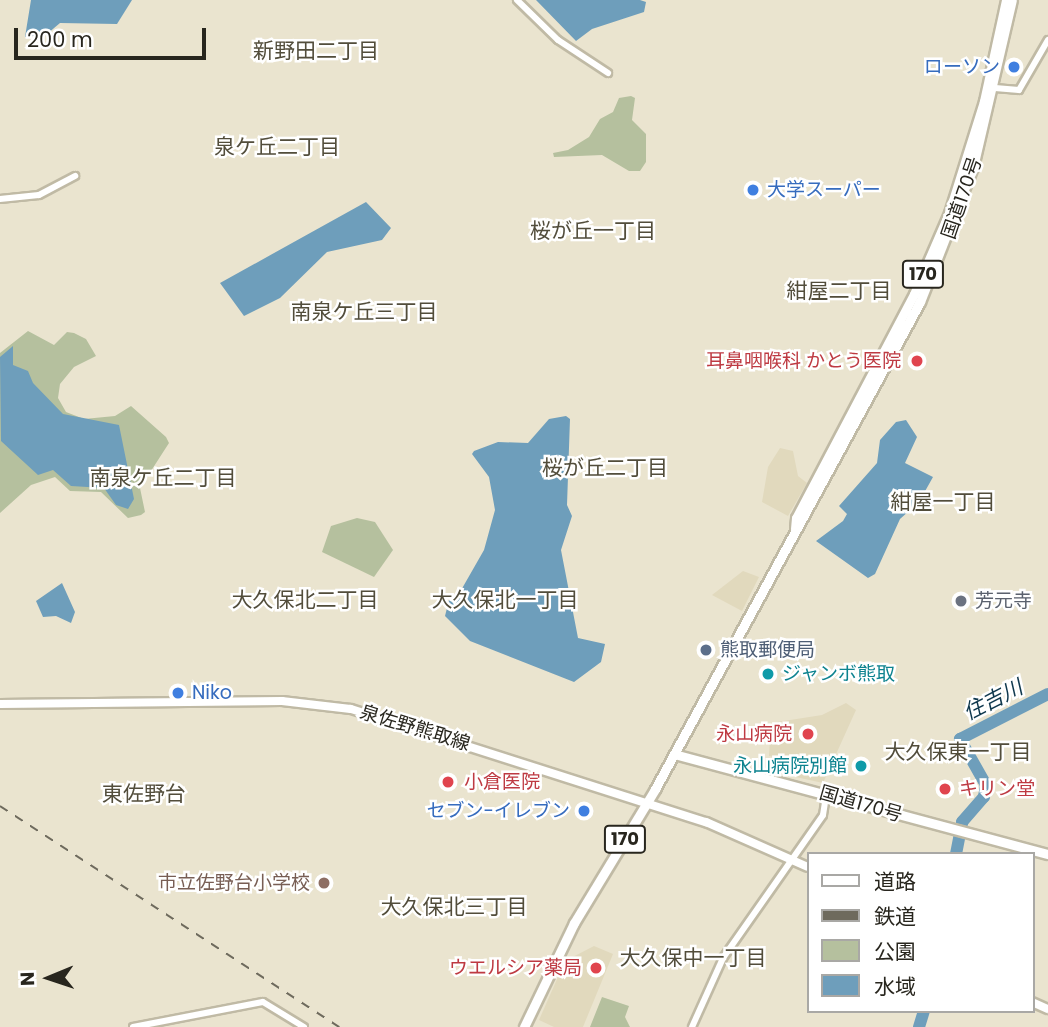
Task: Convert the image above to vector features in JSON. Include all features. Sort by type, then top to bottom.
[{"type":"highway","name":"国道170号","points":[[795,529],[796,517],[914,294],[949,213],[984,101],[1006,0]]},
{"type":"highway","name":"国道170号","points":[[524,1027],[574,923],[674,754],[795,529],[858,421],[929,282],[967,190],[995,88],[1012,0]]},
{"type":"highway","name":"国道170号","points":[[674,754],[965,835],[1048,854]]},
{"type":"main road","name":"泉佐野熊取線","points":[[0,704],[282,701],[333,706],[381,715],[646,802],[793,858],[806,866]]},
{"type":"street","points":[[517,0],[558,40],[608,73]]},
{"type":"street","points":[[995,88],[1019,90],[1048,40]]},
{"type":"street","points":[[0,199],[38,195],[75,176]]},
{"type":"street","points":[[692,1027],[723,958],[823,815],[826,795]]},
{"type":"street","points":[[133,1027],[263,1002],[304,1027]]},
{"type":"shaded area","points":[[780,448],[793,451],[798,476],[807,483],[788,516],[762,502],[768,467]]},
{"type":"shaded area","points":[[743,571],[759,577],[742,611],[712,595]]},
{"type":"shaded area","name":"永山病院","points":[[846,703],[856,710],[823,783],[773,772],[773,757],[769,756],[771,723],[822,715]]},
{"type":"shaded area","points":[[594,946],[613,954],[583,1027],[554,1027],[539,1020],[565,961]]},
{"type":"green space","points":[[619,98],[635,98],[632,120],[646,134],[646,162],[640,171],[629,171],[602,155],[554,157],[553,153],[568,150],[589,137],[600,119],[613,112]]},
{"type":"green space","points":[[28,331],[54,345],[67,332],[74,333],[86,339],[96,356],[74,367],[60,384],[58,398],[66,412],[84,419],[115,416],[131,406],[166,437],[169,443],[140,488],[145,512],[141,515],[128,518],[101,492],[70,491],[55,477],[31,485],[0,513],[0,353]]},
{"type":"green space","points":[[357,518],[375,522],[393,550],[374,577],[322,552],[331,526]]},
{"type":"green space","points":[[602,997],[629,1006],[625,1017],[630,1027],[590,1027]]},
{"type":"water","points":[[31,0],[132,0],[117,24],[60,23],[47,34],[25,37]]},
{"type":"water","points":[[536,0],[646,2],[644,12],[592,29],[576,41]]},
{"type":"water","points":[[366,202],[391,228],[382,240],[327,252],[280,298],[244,316],[220,283]]},
{"type":"water","points":[[13,346],[13,365],[28,371],[33,383],[63,414],[119,425],[134,499],[128,509],[116,505],[104,488],[71,486],[53,470],[38,475],[1,441],[0,357]]},
{"type":"water","points":[[566,416],[570,419],[567,505],[572,516],[561,550],[578,638],[605,644],[601,662],[574,682],[470,641],[445,616],[449,600],[460,592],[484,550],[495,510],[489,477],[472,454],[498,442],[528,443],[549,419]]},
{"type":"water","points":[[906,420],[917,437],[905,463],[933,477],[919,502],[900,519],[875,574],[868,578],[816,541],[843,521],[847,514],[839,506],[877,463],[880,440],[896,422]]},
{"type":"water","points":[[62,583],[75,612],[71,623],[56,616],[43,617],[36,601]]},
{"type":"waterway","name":"住吉川","points":[[956,852],[962,822],[984,797],[986,785],[960,739],[1048,694]]},
{"type":"waterway","name":"住吉川","points":[[919,1027],[923,1013]]},
{"type":"railway","points":[[0,806],[339,1027]]},
{"type":"place","name":"ローソン","points":[[1014,67]]},
{"type":"place","name":"大学スーパー","points":[[753,190]]},
{"type":"place","name":"耳鼻咽喉科 かとう医院","points":[[917,361]]},
{"type":"place","name":"芳元寺","points":[[961,601]]},
{"type":"place","name":"熊取郵便局","points":[[706,650]]},
{"type":"place","name":"ジャンボ熊取","points":[[768,674]]},
{"type":"place","name":"Niko","points":[[178,693]]},
{"type":"place","name":"永山病院","points":[[808,734]]},
{"type":"place","name":"永山病院別館","points":[[861,766]]},
{"type":"place","name":"小倉医院","points":[[448,782]]},
{"type":"place","name":"キリン堂","points":[[945,789]]},
{"type":"place","name":"セブン-イレブン","points":[[584,811]]},
{"type":"place","name":"市立佐野台小学校","points":[[324,883]]},
{"type":"place","name":"ウエルシア薬局","points":[[596,968]]},
{"type":"district","name":"新野田二丁目","points":[[316,51]]},
{"type":"district","name":"泉ケ丘二丁目","points":[[277,147]]},
{"type":"district","name":"桜が丘一丁目","points":[[593,231]]},
{"type":"district","name":"紺屋二丁目","points":[[839,291]]},
{"type":"district","name":"南泉ケ丘三丁目","points":[[364,312]]},
{"type":"district","name":"桜が丘二丁目","points":[[605,468]]},
{"type":"district","name":"南泉ケ丘二丁目","points":[[163,478]]},
{"type":"district","name":"紺屋一丁目","points":[[943,502]]},
{"type":"district","name":"大久保北二丁目","points":[[305,600]]},
{"type":"district","name":"大久保北一丁目","points":[[505,600]]},
{"type":"district","name":"大久保東一丁目","points":[[958,752]]},
{"type":"district","name":"東佐野台","points":[[144,794]]},
{"type":"district","name":"大久保北三丁目","points":[[454,907]]},
{"type":"district","name":"大久保中一丁目","points":[[693,958]]}]
